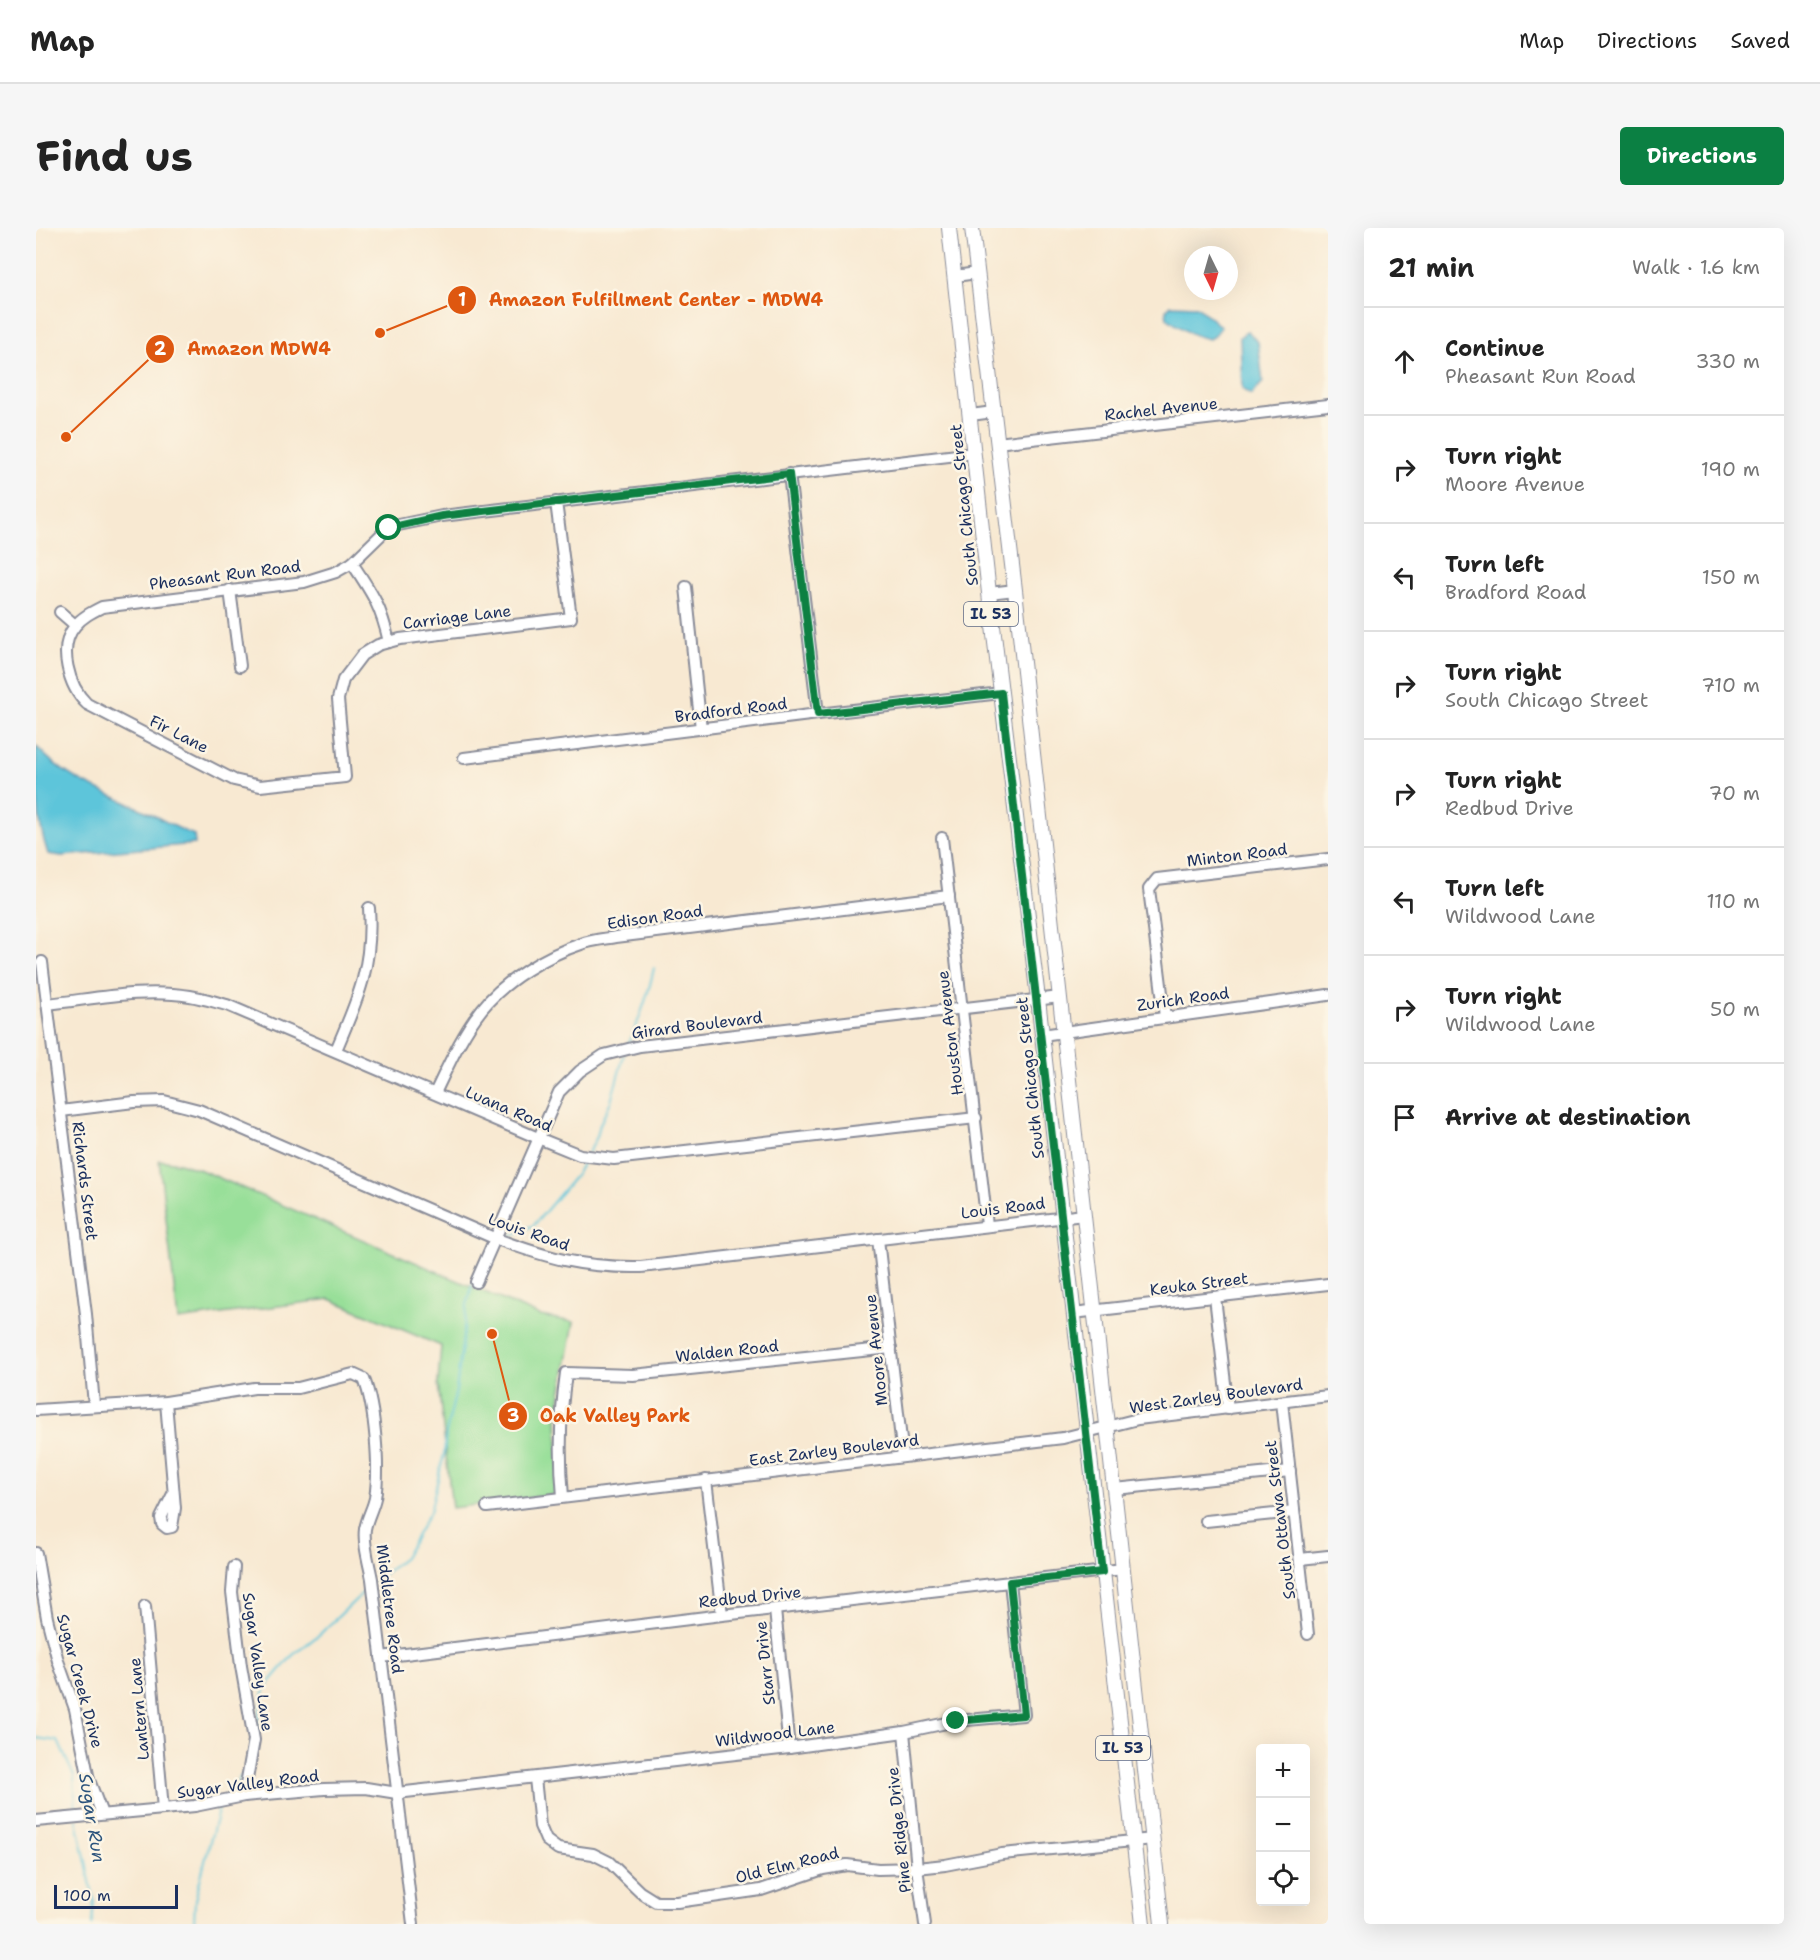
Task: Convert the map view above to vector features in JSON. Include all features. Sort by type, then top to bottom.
[{"type":"main road","name":"South Chicago Street","points":[[950,228],[989,592],[1038,999],[1143,1924]]},
{"type":"main road","name":"IL 53","points":[[972,228],[1015,590],[1162,1924]]},
{"type":"street","points":[[955,276],[977,273]]},
{"type":"street","name":"Rachel Avenue","points":[[997,443],[1328,405]]},
{"type":"street","points":[[971,415],[993,412]]},
{"type":"street","name":"Pheasant Run Road","points":[[75,625],[90,613],[112,604],[303,582],[336,572],[352,563],[389,528],[442,516],[974,453]]},
{"type":"street","points":[[789,474],[818,714]]},
{"type":"street","name":"Carriage Lane","points":[[345,777],[338,699],[343,680],[362,655],[378,645],[412,637],[570,618],[556,502]]},
{"type":"street","points":[[352,563],[378,602],[389,642]]},
{"type":"street","points":[[686,587],[701,729]]},
{"type":"street","points":[[230,590],[240,666]]},
{"type":"street","points":[[989,592],[1015,590]]},
{"type":"street","points":[[60,612],[75,625]]},
{"type":"street","name":"Fir Lane","points":[[75,625],[69,634],[67,646],[69,675],[73,688],[87,704],[234,780],[248,784],[260,786],[345,777]]},
{"type":"street","name":"Bradford Road","points":[[464,758],[1001,693]]},
{"type":"street","name":"Houston Avenue","points":[[942,838],[987,1225]]},
{"type":"street","name":"Minton Road","points":[[1165,1017],[1149,890],[1157,879],[1328,859]]},
{"type":"street","name":"Edison Road","points":[[435,1093],[462,1037],[483,1007],[507,984],[523,973],[580,944],[616,937],[949,897]]},
{"type":"street","points":[[336,1050],[363,984],[371,933],[369,908]]},
{"type":"street","name":"Richards Street","points":[[42,962],[86,1314],[94,1405]]},
{"type":"street","name":"Luana Road","points":[[36,1013],[48,1008],[128,994],[158,993],[190,996],[226,1005],[336,1050],[537,1138],[580,1155],[614,1160],[976,1118]]},
{"type":"street","name":"Zurich Road","points":[[1042,1035],[1328,995]]},
{"type":"street","name":"Girard Boulevard","points":[[476,1282],[559,1092],[580,1071],[604,1054],[640,1046],[1060,997]]},
{"type":"street","name":"Louis Road","points":[[61,1112],[134,1102],[164,1101],[199,1110],[494,1238],[571,1263],[608,1267],[641,1267],[1084,1215]]},
{"type":"street","name":"Moore Avenue","points":[[878,1239],[903,1457]]},
{"type":"street","name":"Keuka Street","points":[[1074,1313],[1328,1284]]},
{"type":"street","points":[[1215,1296],[1228,1409]]},
{"type":"street","name":"Walden Road","points":[[563,1497],[559,1458],[566,1373],[633,1375],[891,1347]]},
{"type":"street","name":"Middletree Road","points":[[36,1410],[166,1402],[254,1388],[298,1388],[353,1374],[364,1379],[369,1392],[378,1473],[374,1500],[365,1529],[412,1924]]},
{"type":"street","name":"West Zarley Boulevard","points":[[1108,1428],[1138,1419],[1328,1396]]},
{"type":"street","points":[[166,1402],[173,1494]]},
{"type":"street","name":"South Ottawa Street","points":[[1282,1402],[1308,1634]]},
{"type":"street","name":"East Zarley Boulevard","points":[[487,1507],[1063,1438],[1108,1428]]},
{"type":"street","points":[[1114,1489],[1290,1472]]},
{"type":"street","points":[[706,1480],[722,1615]]},
{"type":"street","points":[[1206,1521],[1294,1512]]},
{"type":"street","name":"Sugar Creek Drive","points":[[36,1554],[47,1618],[58,1661],[75,1709],[97,1815]]},
{"type":"street","points":[[1300,1559],[1328,1556]]},
{"type":"street","name":"Sugar Valley Lane","points":[[234,1567],[232,1592],[241,1666],[254,1740],[244,1796]]},
{"type":"street","name":"Redbud Drive","points":[[381,1657],[1123,1569]]},
{"type":"street","name":"Wildwood Lane","points":[[397,1793],[789,1748],[904,1732],[956,1721],[1024,1715],[1010,1582]]},
{"type":"street","name":"Lantern Lane","points":[[145,1606],[163,1809]]},
{"type":"street","name":"Starr Drive","points":[[775,1610],[789,1748]]},
{"type":"street","name":"Pine Ridge Drive","points":[[904,1732],[917,1868],[925,1924]]},
{"type":"street","name":"Old Elm Road","points":[[535,1778],[540,1826],[546,1840],[558,1849],[593,1854],[609,1862],[640,1892],[656,1902],[677,1902],[761,1890],[823,1869],[847,1865],[878,1869],[917,1868],[1002,1854],[1153,1839]]},
{"type":"street","name":"Sugar Valley Road","points":[[36,1821],[195,1806],[244,1796],[366,1788],[397,1793]]},
{"type":"green space","points":[[159,1160],[201,1170],[540,1316],[574,1322],[557,1416],[560,1494],[452,1508],[438,1383],[441,1346],[330,1299],[178,1320]]},
{"type":"water","points":[[1171,305],[1197,306],[1221,327],[1209,339],[1192,334],[1167,318],[1166,310]]},
{"type":"water","points":[[1247,331],[1258,342],[1263,382],[1251,395],[1242,389],[1240,337]]},
{"type":"water","points":[[36,746],[73,777],[194,835],[195,844],[62,856],[48,854],[39,814]]},
{"type":"waterway","points":[[628,1045],[643,1007],[654,968]]},
{"type":"waterway","points":[[588,1153],[611,1101],[624,1055]]},
{"type":"waterway","points":[[509,1237],[534,1225],[576,1175],[583,1162]]},
{"type":"waterway","points":[[375,1581],[404,1558],[430,1512],[456,1391],[467,1305],[473,1282]]},
{"type":"waterway","points":[[257,1733],[265,1689],[270,1682],[293,1655],[320,1634],[367,1589]]},
{"type":"waterway","name":"Sugar Run","points":[[36,1738],[58,1741],[74,1776],[76,1814]]},
{"type":"waterway","points":[[230,1793],[242,1775]]},
{"type":"waterway","points":[[194,1924],[195,1900],[219,1807]]},
{"type":"waterway","name":"Sugar Run","points":[[77,1820],[94,1900],[92,1924]]},
{"type":"place","name":"Amazon Fulfillment Center - MDW4","points":[[380,333]]},
{"type":"place","name":"Amazon MDW4","points":[[66,437]]},
{"type":"place","name":"Oak Valley Park","points":[[492,1334]]},
{"type":"route","points":[[389,528],[442,516],[789,474],[818,714],[1001,693],[1088,1432],[1102,1572],[1010,1582],[1024,1715],[956,1721]]}]
